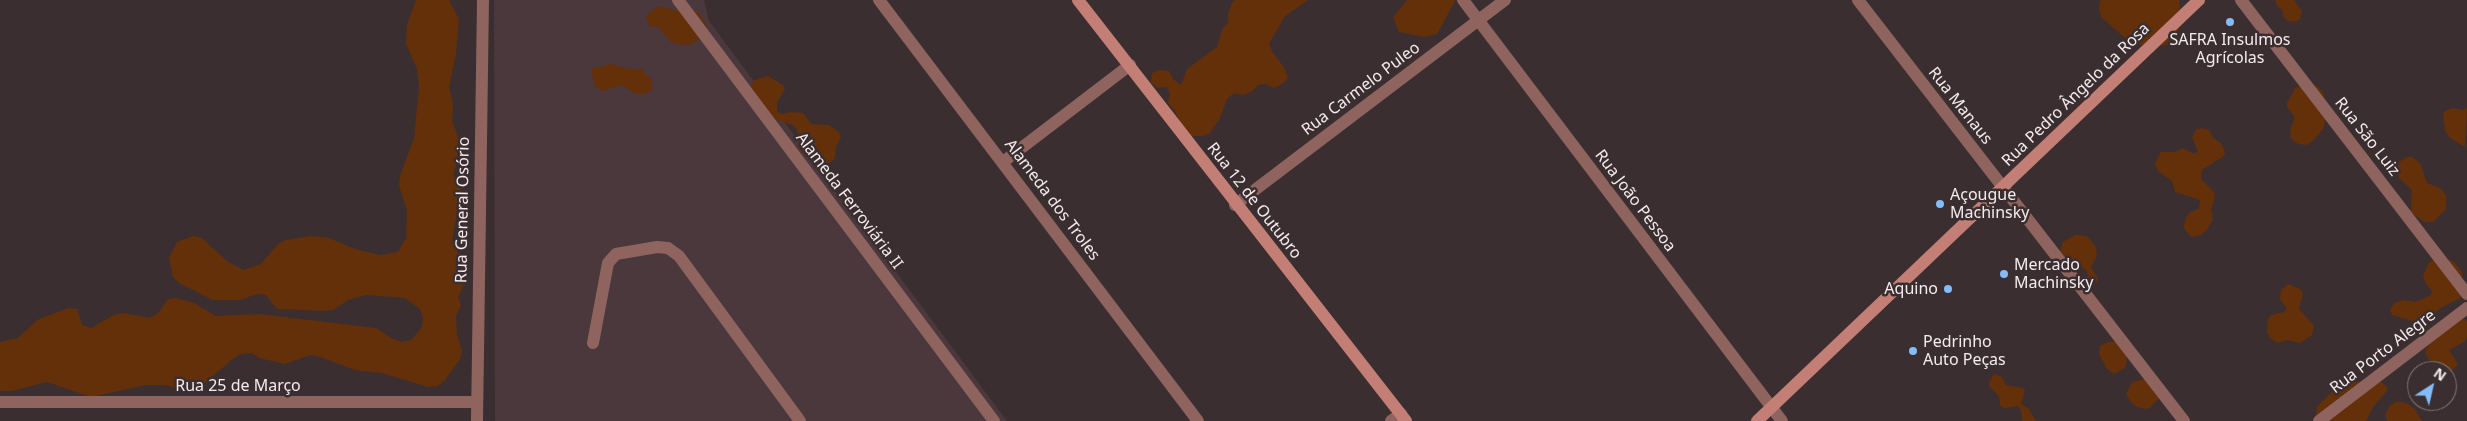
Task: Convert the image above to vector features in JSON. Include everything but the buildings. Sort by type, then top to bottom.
[{"type":"main road","name":"Rua 12 de Outubro","points":[[1078,0],[1130,65],[1399,419]]},
{"type":"main road","name":"Rua Pedro Ângelo da Rosa","points":[[1758,421],[2199,0]]},
{"type":"street","name":"Rua General Osório","points":[[477,421],[483,0]]},
{"type":"street","name":"Alameda Ferroviária II","points":[[678,0],[994,421]]},
{"type":"street","name":"Alameda dos Troles","points":[[879,0],[1198,421]]},
{"type":"street","name":"Rua João Pessoa","points":[[1463,0],[1782,421]]},
{"type":"street","name":"Rua Carmelo Puleo","points":[[1235,204],[1506,0]]},
{"type":"street","name":"Rua Manaus","points":[[1858,0],[2184,421]]},
{"type":"street","name":"Rua São Luiz","points":[[2241,0],[2467,294]]},
{"type":"street","points":[[1003,162],[1130,65]]},
{"type":"street","points":[[593,344],[608,263],[616,254],[657,247],[668,248],[679,256],[800,421]]},
{"type":"street","name":"Rua Porto Alegre","points":[[2319,421],[2467,308]]},
{"type":"street","name":"Rua 25 de Março","points":[[0,402],[477,402]]},
{"type":"shaded area","points":[[416,0],[449,0],[459,19],[456,54],[449,87],[453,104],[452,121],[458,137],[457,162],[453,174],[461,189],[452,241],[468,274],[458,298],[461,305],[456,316],[457,334],[462,351],[460,359],[445,380],[438,386],[428,387],[382,373],[355,370],[310,355],[285,364],[259,358],[252,353],[241,354],[234,358],[199,388],[191,391],[164,385],[146,385],[91,397],[47,382],[12,391],[0,391],[0,342],[18,338],[37,320],[68,308],[77,309],[82,325],[91,328],[114,315],[123,313],[150,318],[158,313],[168,299],[176,298],[194,303],[216,316],[259,314],[376,328],[391,338],[402,342],[411,340],[422,327],[423,318],[420,309],[405,298],[366,295],[348,300],[333,310],[324,311],[277,309],[266,295],[257,294],[240,300],[213,300],[179,283],[173,277],[169,258],[177,242],[193,236],[202,238],[228,262],[244,270],[261,264],[278,244],[286,240],[311,236],[329,238],[355,249],[380,255],[398,252],[406,238],[407,211],[399,185],[400,176],[414,138],[419,87],[417,69],[406,44],[407,25]]},
{"type":"shaded area","points":[[494,0],[704,0],[709,21],[1007,421],[495,421]]},
{"type":"shaded area","points":[[1235,0],[1308,0],[1285,16],[1269,44],[1273,53],[1284,67],[1288,78],[1274,88],[1266,84],[1258,85],[1251,92],[1243,95],[1234,93],[1227,99],[1220,118],[1210,133],[1202,136],[1182,136],[1177,128],[1179,119],[1168,103],[1170,94],[1167,87],[1158,88],[1151,83],[1152,73],[1160,70],[1169,71],[1173,79],[1181,85],[1187,69],[1217,47],[1222,30],[1228,22],[1228,14],[1232,3]]},
{"type":"shaded area","points":[[1407,0],[1455,1],[1437,34],[1424,37],[1399,32],[1393,17]]},
{"type":"shaded area","points":[[2100,0],[2179,0],[2181,23],[2178,31],[2166,45],[2145,47],[2125,38],[2102,18],[2099,9]]},
{"type":"shaded area","points":[[2275,0],[2294,0],[2302,11],[2300,19],[2295,22],[2288,21],[2283,16],[2282,10],[2277,6]]},
{"type":"shaded area","points":[[660,6],[677,11],[698,12],[707,26],[704,36],[690,45],[680,45],[671,42],[658,27],[650,26],[646,18],[651,11]]},
{"type":"shaded area","points":[[611,64],[631,69],[641,69],[651,79],[653,89],[645,94],[636,94],[621,85],[603,91],[595,87],[591,69]]},
{"type":"shaded area","points":[[768,76],[783,85],[785,89],[777,102],[777,112],[782,114],[791,112],[803,113],[811,124],[829,125],[839,132],[841,137],[836,147],[835,158],[825,167],[814,164],[799,149],[797,129],[793,125],[770,118],[748,89],[755,80]]},
{"type":"shaded area","points":[[2308,84],[2317,86],[2323,92],[2327,106],[2327,115],[2323,129],[2307,145],[2298,144],[2291,139],[2290,130],[2295,117],[2287,107],[2287,103],[2295,88]]},
{"type":"shaded area","points":[[2453,108],[2462,110],[2467,108],[2465,147],[2450,138],[2445,131],[2443,114],[2445,111]]},
{"type":"shaded area","points":[[2201,128],[2209,130],[2213,138],[2221,143],[2225,152],[2224,156],[2202,170],[2201,179],[2214,192],[2215,197],[2211,209],[2213,219],[2207,230],[2201,235],[2191,237],[2184,228],[2185,219],[2190,212],[2199,209],[2200,200],[2175,192],[2172,181],[2158,171],[2155,163],[2161,152],[2175,152],[2183,148],[2194,154],[2198,152],[2192,137],[2196,130]]},
{"type":"shaded area","points":[[2407,157],[2412,157],[2420,163],[2427,183],[2440,188],[2446,195],[2446,209],[2433,222],[2424,222],[2411,212],[2412,190],[2399,178],[2396,170],[2399,162]]},
{"type":"shaded area","points":[[2075,235],[2087,236],[2096,247],[2097,256],[2091,267],[2098,278],[2097,282],[2089,278],[2086,270],[2081,267],[2073,270],[2060,251],[2063,242]]},
{"type":"shaded area","points":[[2443,256],[2455,263],[2462,272],[2462,295],[2460,298],[2439,309],[2423,324],[2392,315],[2390,310],[2394,303],[2403,300],[2416,302],[2431,295],[2432,291],[2426,284],[2423,276],[2428,264],[2435,258]]},
{"type":"shaded area","points":[[2288,284],[2300,289],[2303,293],[2299,309],[2314,326],[2312,335],[2300,343],[2287,340],[2278,343],[2271,339],[2267,332],[2268,319],[2271,315],[2284,312],[2287,309],[2280,299],[2281,290]]},
{"type":"shaded area","points":[[2461,318],[2467,321],[2467,337],[2464,342],[2449,350],[2456,361],[2433,361],[2428,359],[2425,351],[2433,340]]},
{"type":"shaded area","points":[[2108,342],[2117,342],[2124,347],[2127,360],[2125,368],[2114,374],[2107,369],[2099,354],[2100,346]]},
{"type":"shaded area","points":[[1994,374],[2002,377],[2006,385],[2023,388],[2025,391],[2021,404],[2029,409],[2036,421],[2022,421],[2021,410],[2018,406],[2004,408],[2000,405],[1999,396],[1989,386],[1989,382]]},
{"type":"shaded area","points":[[2145,379],[2159,398],[2150,408],[2146,409],[2137,407],[2126,394],[2132,382]]},
{"type":"shaded area","points":[[2380,381],[2387,387],[2387,391],[2373,407],[2366,421],[2315,421],[2317,407],[2339,385],[2347,382]]},
{"type":"shaded area","points":[[2397,401],[2406,403],[2407,411],[2416,411],[2422,421],[2387,421],[2385,414],[2390,406]]},
{"type":"place","name":"SAFRA Insulmos Agrícolas","points":[[2230,22]]},
{"type":"place","name":"Açougue Machinsky","points":[[1940,204]]},
{"type":"place","name":"Mercado Machinsky","points":[[2004,274]]},
{"type":"place","name":"Aquino","points":[[1948,289]]},
{"type":"place","name":"Pedrinho Auto Peças","points":[[1913,351]]}]
